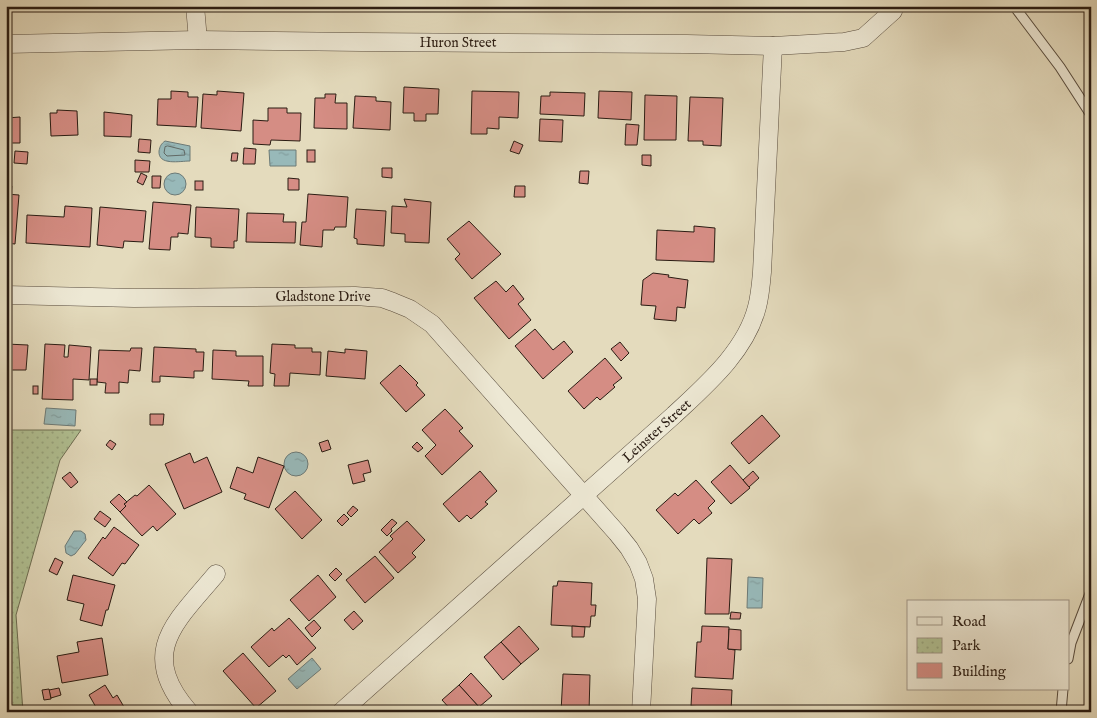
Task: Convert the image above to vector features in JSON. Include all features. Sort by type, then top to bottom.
[{"type":"street","points":[[195,6],[198,40]]},
{"type":"street","name":"Huron Street","points":[[6,44],[198,40],[773,46],[844,42],[863,38],[893,11],[895,6]]},
{"type":"street","name":"Leinster Street","points":[[341,712],[584,497],[699,392],[722,368],[750,326],[758,307],[764,252],[773,46]]},
{"type":"street","name":"Gladstone Drive","points":[[6,295],[132,298],[355,296],[382,298],[410,309],[432,324],[629,548],[638,563],[644,578],[648,617],[641,712]]},
{"type":"street","points":[[189,712],[170,684],[163,654],[167,636],[181,615],[216,574]]},
{"type":"lane","points":[[1014,6],[1060,68],[1091,115]]},
{"type":"lane","points":[[1070,648],[1091,591]]},
{"type":"lane","points":[[1061,712],[1063,690]]},
{"type":"green space","points":[[6,430],[81,430],[60,460],[16,615],[23,712],[6,712]]},
{"type":"water","points":[[165,141],[190,146],[190,161],[170,162],[162,159],[159,151]]},
{"type":"water","points":[[269,150],[296,150],[296,166],[270,166]]},
{"type":"water","points":[[175,173],[185,180],[186,184],[179,194],[175,195],[165,188],[164,184],[171,174]]},
{"type":"water","points":[[46,408],[76,410],[75,426],[44,424]]},
{"type":"water","points":[[296,452],[304,456],[308,464],[304,472],[296,476],[288,472],[284,464],[288,456]]},
{"type":"water","points":[[74,531],[81,531],[85,534],[86,540],[75,554],[71,556],[66,553],[65,546]]},
{"type":"water","points":[[748,577],[763,578],[762,608],[747,608]]},
{"type":"water","points":[[312,658],[321,669],[297,689],[288,679]]},
{"type":"building","points":[[404,87],[439,89],[438,114],[426,114],[426,121],[414,121],[414,113],[403,113]]},
{"type":"building","points":[[171,91],[188,92],[188,97],[198,97],[196,127],[157,125],[158,99],[171,99]]},
{"type":"building","points":[[217,91],[244,93],[241,131],[201,128],[203,94],[217,95]]},
{"type":"building","points":[[472,91],[519,92],[518,118],[499,117],[499,129],[487,128],[487,134],[471,134]]},
{"type":"building","points":[[599,91],[632,92],[631,120],[598,118]]},
{"type":"building","points":[[550,92],[585,93],[584,116],[540,114],[541,96],[550,96]]},
{"type":"building","points":[[325,94],[336,94],[335,103],[347,103],[347,129],[314,128],[315,98],[325,98]]},
{"type":"building","points":[[645,95],[677,96],[676,140],[644,140]]},
{"type":"building","points":[[355,96],[376,97],[376,101],[391,102],[390,130],[353,128]]},
{"type":"building","points":[[690,97],[723,98],[721,146],[703,145],[703,141],[688,141]]},
{"type":"building","points":[[268,108],[287,108],[287,113],[301,113],[300,141],[271,140],[270,145],[253,144],[253,120],[268,121]]},
{"type":"building","points":[[57,110],[77,111],[78,135],[51,136],[50,113],[57,113]]},
{"type":"building","points":[[104,112],[132,115],[131,137],[104,136]]},
{"type":"building","points":[[20,117],[20,143],[6,143],[6,118]]},
{"type":"building","points":[[540,119],[563,120],[562,142],[539,141]]},
{"type":"building","points":[[626,124],[639,125],[637,145],[625,145]]},
{"type":"building","points":[[139,139],[151,140],[150,153],[138,152]]},
{"type":"building","points":[[514,141],[523,145],[519,154],[510,151]]},
{"type":"building","points":[[244,148],[256,149],[255,164],[243,164]]},
{"type":"building","points":[[307,150],[315,150],[315,162],[307,162]]},
{"type":"building","points":[[15,151],[28,152],[27,164],[14,163]]},
{"type":"building","points":[[232,153],[238,153],[237,161],[231,161]]},
{"type":"building","points":[[642,155],[651,155],[651,166],[642,165]]},
{"type":"building","points":[[135,160],[150,161],[149,172],[135,172]]},
{"type":"building","points":[[382,168],[392,168],[392,178],[382,177]]},
{"type":"building","points":[[580,171],[589,171],[588,184],[579,183]]},
{"type":"building","points":[[141,173],[147,176],[143,185],[137,182]]},
{"type":"building","points":[[152,176],[161,176],[160,188],[152,188]]},
{"type":"building","points":[[288,178],[299,179],[299,190],[288,190]]},
{"type":"building","points":[[195,181],[203,181],[203,190],[195,190]]},
{"type":"building","points":[[6,185],[12,186],[11,195],[6,194]]},
{"type":"building","points":[[515,186],[525,186],[525,197],[514,197]]},
{"type":"building","points":[[6,194],[19,195],[15,244],[6,243]]},
{"type":"building","points":[[308,194],[348,197],[346,227],[323,230],[322,247],[300,245],[302,222],[306,222]]},
{"type":"building","points":[[404,199],[431,202],[429,243],[405,242],[405,234],[391,233],[392,206],[407,207]]},
{"type":"building","points":[[153,202],[191,205],[188,234],[178,233],[178,237],[171,237],[170,250],[149,249]]},
{"type":"building","points":[[65,206],[92,208],[90,247],[26,243],[27,215],[64,217]]},
{"type":"building","points":[[100,207],[146,211],[143,242],[124,241],[123,248],[97,245]]},
{"type":"building","points":[[196,207],[239,209],[237,241],[234,241],[234,248],[211,247],[211,238],[195,237]]},
{"type":"building","points":[[356,209],[386,211],[384,246],[357,244],[357,239],[354,238]]},
{"type":"building","points":[[247,213],[284,214],[283,222],[296,222],[295,243],[246,242]]},
{"type":"building","points":[[469,221],[501,254],[472,279],[455,259],[460,254],[447,239]]},
{"type":"building","points":[[694,226],[715,228],[714,262],[656,260],[657,230],[694,232]]},
{"type":"building","points":[[653,273],[688,280],[685,308],[677,307],[676,321],[654,319],[656,306],[641,305],[643,280]]},
{"type":"building","points":[[496,281],[506,292],[513,285],[524,299],[518,304],[531,320],[509,339],[474,298]]},
{"type":"building","points":[[535,329],[553,350],[564,341],[573,352],[543,379],[515,346]]},
{"type":"building","points":[[620,342],[629,353],[621,361],[611,349]]},
{"type":"building","points":[[6,344],[28,345],[26,370],[8,370],[7,401]]},
{"type":"building","points":[[45,344],[65,345],[64,357],[68,357],[69,345],[91,347],[89,380],[73,379],[73,400],[42,399]]},
{"type":"building","points":[[272,344],[295,345],[295,348],[312,348],[312,352],[321,352],[320,375],[290,373],[289,386],[274,386],[275,374],[270,373]]},
{"type":"building","points":[[154,347],[196,349],[196,352],[204,352],[203,371],[194,371],[194,378],[160,376],[160,382],[152,382]]},
{"type":"building","points":[[131,348],[142,348],[140,371],[129,370],[128,383],[119,382],[119,393],[105,393],[106,383],[97,382],[99,350],[130,351]]},
{"type":"building","points":[[345,349],[367,351],[365,379],[326,376],[328,351],[345,353]]},
{"type":"building","points":[[213,350],[236,351],[236,356],[263,356],[263,386],[248,386],[249,381],[212,379]]},
{"type":"building","points":[[605,358],[622,378],[600,400],[597,397],[584,409],[568,391]]},
{"type":"building","points":[[400,365],[418,383],[416,385],[425,395],[406,412],[380,383]]},
{"type":"building","points":[[90,379],[97,379],[97,385],[90,385]]},
{"type":"building","points":[[33,386],[38,386],[38,394],[33,394]]},
{"type":"building","points":[[445,409],[463,428],[459,431],[473,446],[442,475],[425,456],[436,445],[422,430]]},
{"type":"building","points":[[150,414],[164,414],[163,425],[150,425]]},
{"type":"building","points":[[762,415],[780,436],[749,464],[731,443]]},
{"type":"building","points":[[110,440],[116,444],[112,450],[106,445]]},
{"type":"building","points":[[328,440],[331,449],[322,452],[319,443]]},
{"type":"building","points":[[417,442],[423,448],[418,452],[412,447]]},
{"type":"building","points":[[190,453],[194,463],[207,457],[222,492],[184,509],[165,464]]},
{"type":"building","points":[[258,457],[284,466],[269,508],[244,499],[246,494],[230,488],[237,467],[253,473]]},
{"type":"building","points":[[368,460],[371,472],[363,474],[365,481],[353,484],[348,465]]},
{"type":"building","points":[[730,465],[750,488],[731,504],[711,482]]},
{"type":"building","points":[[480,471],[497,491],[485,502],[488,504],[471,519],[467,515],[459,522],[443,504]]},
{"type":"building","points":[[753,471],[759,478],[749,487],[743,480]]},
{"type":"building","points":[[70,472],[78,482],[71,488],[62,478]]},
{"type":"building","points":[[696,480],[715,501],[708,508],[712,513],[699,524],[694,519],[678,534],[656,510],[675,493],[678,496]]},
{"type":"building","points":[[149,485],[176,514],[157,531],[153,526],[142,536],[120,512],[126,506],[124,504]]},
{"type":"building","points":[[295,491],[322,520],[302,539],[275,509]]},
{"type":"building","points":[[119,494],[127,502],[120,512],[110,502]]},
{"type":"building","points":[[353,506],[358,510],[351,517],[347,513]]},
{"type":"building","points":[[100,511],[111,519],[105,527],[94,519]]},
{"type":"building","points":[[344,514],[349,519],[342,526],[337,521]]},
{"type":"building","points":[[392,519],[397,523],[387,536],[381,530]]},
{"type":"building","points":[[407,521],[425,540],[412,553],[416,557],[398,573],[379,552],[393,539],[390,536]]},
{"type":"building","points":[[114,527],[139,545],[113,576],[88,558],[103,537],[105,539]]},
{"type":"building","points":[[375,556],[394,578],[365,603],[346,580]]},
{"type":"building","points":[[55,558],[63,562],[57,575],[49,571]]},
{"type":"building","points":[[707,558],[732,559],[729,614],[705,614]]},
{"type":"building","points":[[336,568],[342,574],[335,581],[329,575]]},
{"type":"building","points":[[73,575],[115,585],[102,626],[80,620],[84,604],[67,600]]},
{"type":"building","points":[[318,575],[336,597],[309,621],[290,600]]},
{"type":"building","points":[[558,581],[592,583],[591,605],[596,605],[595,616],[591,616],[590,627],[551,625],[553,586],[557,586]]},
{"type":"building","points":[[354,611],[363,621],[353,630],[344,620]]},
{"type":"building","points":[[731,612],[741,613],[740,619],[730,619]]},
{"type":"building","points":[[289,618],[316,648],[297,665],[289,655],[286,658],[283,655],[269,667],[251,647],[272,628],[274,631]]},
{"type":"building","points":[[314,620],[321,628],[312,637],[305,628]]},
{"type":"building","points":[[519,626],[539,649],[521,664],[501,642]]},
{"type":"building","points":[[572,626],[585,627],[584,637],[572,637]]},
{"type":"building","points":[[702,626],[729,627],[728,649],[735,650],[733,679],[695,677],[697,642],[701,642]]},
{"type":"building","points":[[729,629],[741,630],[741,650],[728,649]]},
{"type":"building","points":[[102,638],[108,675],[62,683],[57,656],[79,652],[77,642]]},
{"type":"building","points":[[501,642],[521,664],[503,680],[484,657]]},
{"type":"building","points":[[243,653],[276,691],[256,708],[223,671]]},
{"type":"building","points":[[471,673],[492,696],[479,707],[459,685]]},
{"type":"building","points":[[563,674],[590,675],[589,712],[561,712]]},
{"type":"building","points":[[105,685],[113,698],[117,695],[127,712],[93,712],[97,709],[89,695]]},
{"type":"building","points":[[459,685],[483,712],[453,712],[442,700]]},
{"type":"building","points":[[59,688],[61,695],[51,698],[49,690]]},
{"type":"building","points":[[692,688],[732,690],[731,712],[702,712],[702,707],[691,706]]},
{"type":"building","points":[[49,689],[51,699],[44,700],[42,690]]}]
